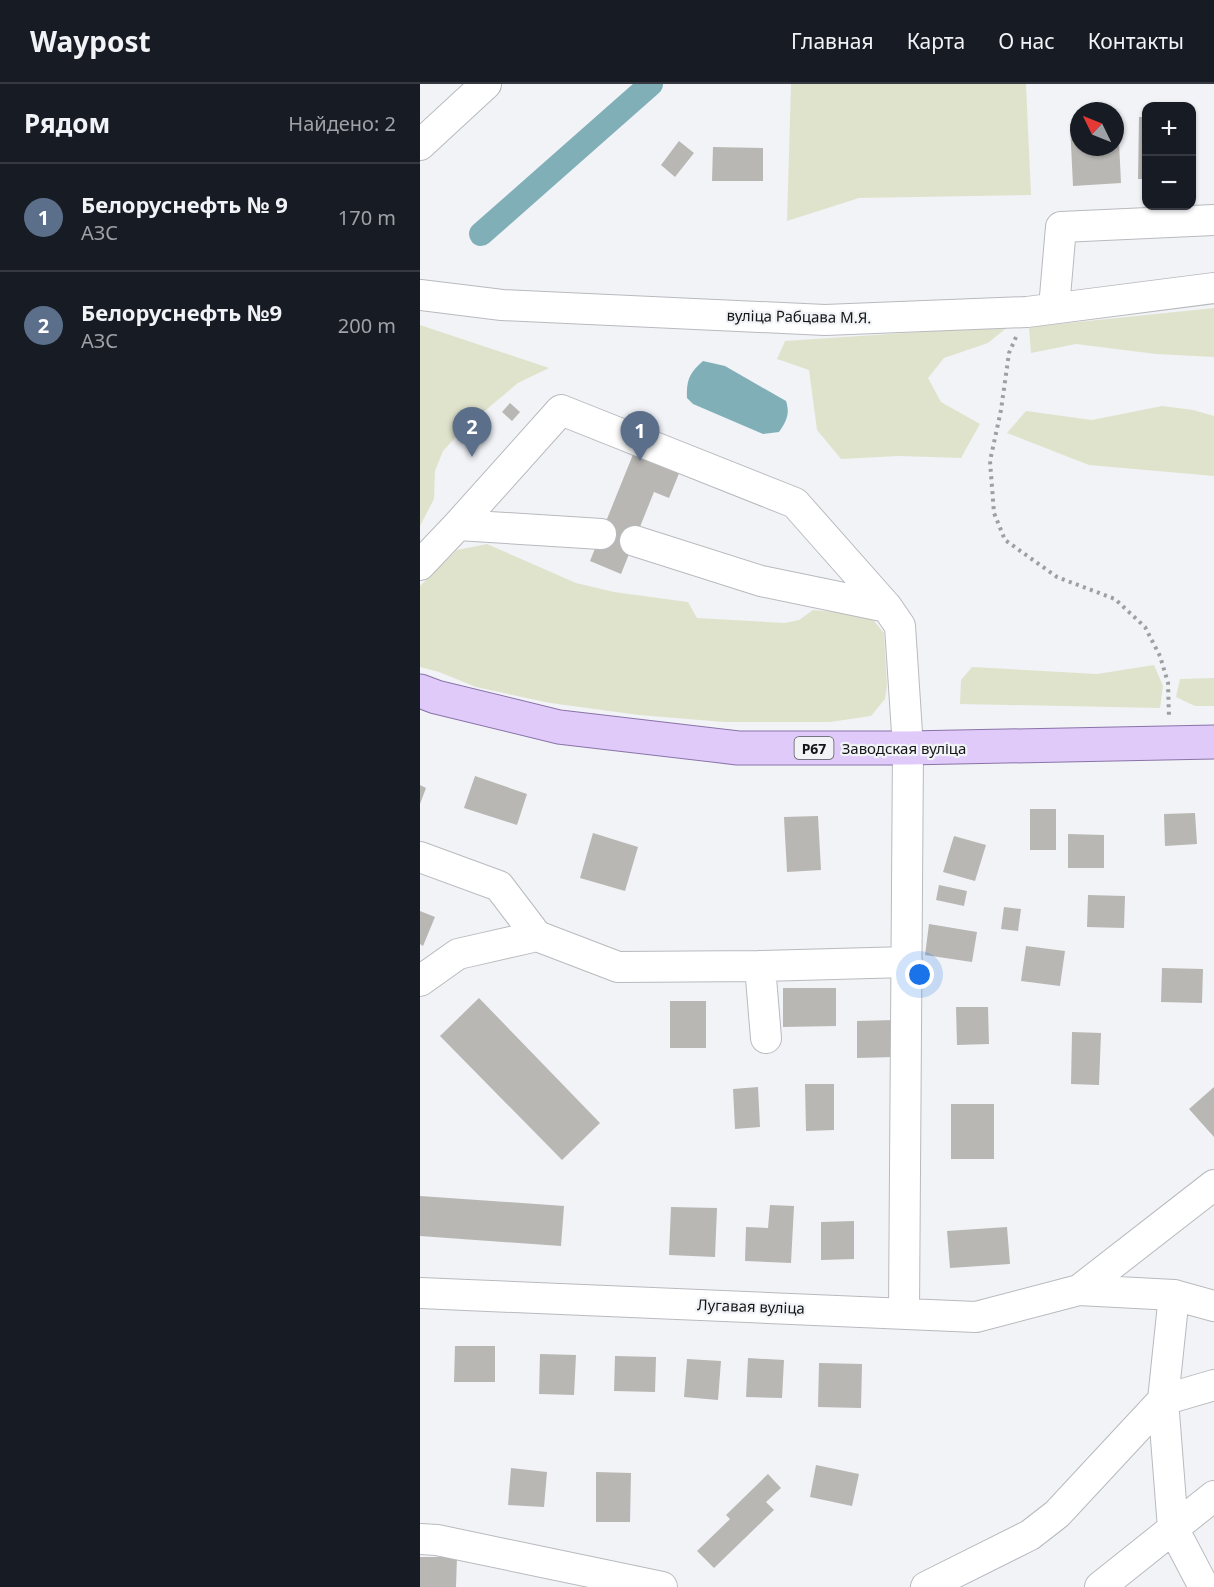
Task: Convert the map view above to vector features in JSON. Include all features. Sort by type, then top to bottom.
[{"type":"main road","name":"Заводская вуліца","points":[[420,691],[436,697],[570,728],[738,748],[908,748],[1214,742]]},
{"type":"street","points":[[420,145],[486,84]]},
{"type":"street","points":[[1041,310],[1061,227],[1214,220]]},
{"type":"street","name":"вуліца Рабцава М.Я.","points":[[420,295],[502,305],[825,320],[1041,310],[1214,288]]},
{"type":"street","points":[[420,565],[561,410],[795,503],[887,607],[900,626],[908,748],[904,1312]]},
{"type":"street","points":[[458,525],[601,534]]},
{"type":"street","points":[[635,541],[761,581],[887,607]]},
{"type":"street","points":[[420,857],[499,886],[537,936],[618,966],[759,966],[907,962]]},
{"type":"street","points":[[420,981],[458,954],[537,936]]},
{"type":"street","points":[[759,966],[766,1038]]},
{"type":"street","points":[[1079,1290],[1214,1185]]},
{"type":"street","points":[[1079,1290],[1174,1295],[1214,1306]]},
{"type":"street","name":"Лугавая вуліца","points":[[420,1293],[904,1312],[976,1317],[1079,1290]]},
{"type":"street","points":[[1174,1295],[1163,1400],[1173,1528],[1204,1587]]},
{"type":"street","points":[[926,1587],[1030,1534],[1057,1514],[1163,1400],[1214,1384]]},
{"type":"street","points":[[1100,1587],[1214,1496]]},
{"type":"street","points":[[420,1539],[436,1540],[662,1587]]},
{"type":"path","points":[[1041,310],[1009,352],[1001,410],[990,461],[994,513],[1005,540],[1057,577],[1115,599],[1145,627],[1160,656],[1168,683],[1171,743]]},
{"type":"green space","points":[[791,84],[1026,84],[1031,195],[859,198],[787,221]]},
{"type":"green space","points":[[1214,308],[1214,357],[1156,354],[1076,344],[1031,353],[1029,327]]},
{"type":"green space","points":[[420,325],[549,368],[518,383],[463,429],[443,451],[435,471],[434,499],[420,526]]},
{"type":"green space","points":[[1009,326],[988,343],[944,358],[928,378],[941,402],[980,424],[961,458],[899,456],[841,459],[817,430],[809,370],[777,359],[785,341]]},
{"type":"green space","points":[[1162,406],[1193,410],[1214,416],[1214,476],[1089,465],[1007,433],[1026,411],[1092,420]]},
{"type":"green space","points":[[487,544],[576,583],[614,592],[688,602],[697,618],[785,623],[799,620],[813,610],[858,614],[874,621],[884,633],[887,686],[885,699],[871,716],[830,722],[724,722],[639,715],[550,703],[476,687],[420,667],[420,586],[457,550]]},
{"type":"green space","points":[[1154,665],[1163,686],[1160,708],[960,704],[961,680],[972,667],[1097,674]]},
{"type":"green space","points":[[1214,678],[1214,706],[1195,706],[1176,697],[1180,679]]},
{"type":"water","points":[[703,361],[725,366],[786,401],[787,417],[779,432],[763,434],[693,404],[687,398],[688,381]]},
{"type":"building","points":[[1139,117],[1142,117],[1142,179],[1138,179]]},
{"type":"building","points":[[679,141],[694,153],[675,177],[661,165]]},
{"type":"building","points":[[713,147],[763,148],[763,181],[712,181]]},
{"type":"building","points":[[1072,156],[1120,156],[1121,183],[1073,186]]},
{"type":"building","points":[[510,403],[520,412],[512,421],[502,412]]},
{"type":"building","points":[[634,452],[680,471],[669,498],[654,492],[621,574],[590,561]]},
{"type":"building","points":[[475,776],[527,794],[517,825],[464,808]]},
{"type":"building","points":[[420,785],[426,788],[420,804]]},
{"type":"building","points":[[1030,809],[1056,809],[1056,850],[1030,850]]},
{"type":"building","points":[[1195,813],[1197,844],[1165,846],[1164,814]]},
{"type":"building","points":[[818,816],[821,870],[787,872],[784,817]]},
{"type":"building","points":[[593,833],[638,847],[625,891],[580,878]]},
{"type":"building","points":[[1068,834],[1104,835],[1104,868],[1068,868]]},
{"type":"building","points":[[954,836],[986,845],[975,881],[943,872]]},
{"type":"building","points":[[939,885],[967,891],[964,906],[936,900]]},
{"type":"building","points":[[1088,895],[1125,896],[1124,928],[1087,927]]},
{"type":"building","points":[[1004,907],[1021,909],[1018,931],[1001,929]]},
{"type":"building","points":[[420,911],[435,917],[423,946],[420,944]]},
{"type":"building","points":[[929,924],[977,932],[972,962],[925,955]]},
{"type":"building","points":[[1026,946],[1065,951],[1060,986],[1021,981]]},
{"type":"building","points":[[1162,968],[1203,969],[1202,1003],[1161,1002]]},
{"type":"building","points":[[783,988],[836,988],[836,1026],[783,1027]]},
{"type":"building","points":[[479,998],[600,1123],[562,1160],[440,1036]]},
{"type":"building","points":[[670,1001],[706,1001],[706,1048],[670,1048]]},
{"type":"building","points":[[956,1007],[988,1007],[989,1044],[957,1045]]},
{"type":"building","points":[[894,1020],[895,1057],[857,1058],[857,1021]]},
{"type":"building","points":[[1072,1032],[1101,1033],[1099,1085],[1071,1084]]},
{"type":"building","points":[[805,1084],[834,1084],[834,1130],[806,1131]]},
{"type":"building","points":[[758,1087],[760,1127],[735,1129],[733,1089]]},
{"type":"building","points":[[1214,1087],[1214,1137],[1189,1109]]},
{"type":"building","points":[[951,1104],[994,1104],[994,1159],[951,1159]]},
{"type":"building","points":[[420,1196],[564,1206],[561,1246],[420,1236]]},
{"type":"building","points":[[770,1205],[794,1206],[791,1263],[745,1261],[746,1227],[768,1228]]},
{"type":"building","points":[[671,1207],[717,1208],[715,1257],[669,1255]]},
{"type":"building","points":[[854,1221],[854,1259],[821,1260],[821,1222]]},
{"type":"building","points":[[1007,1227],[1010,1264],[950,1268],[947,1231]]},
{"type":"building","points":[[455,1346],[495,1346],[495,1382],[454,1382]]},
{"type":"building","points":[[540,1354],[576,1355],[574,1395],[539,1394]]},
{"type":"building","points":[[615,1356],[656,1357],[655,1392],[614,1391]]},
{"type":"building","points":[[748,1358],[784,1360],[782,1398],[746,1397]]},
{"type":"building","points":[[687,1359],[721,1361],[718,1400],[684,1397]]},
{"type":"building","points":[[819,1363],[862,1364],[861,1408],[818,1407]]},
{"type":"building","points":[[816,1465],[859,1474],[852,1506],[810,1497]]},
{"type":"building","points":[[511,1468],[547,1472],[544,1507],[508,1505]]},
{"type":"building","points":[[596,1472],[631,1473],[630,1522],[596,1522]]},
{"type":"building","points":[[768,1474],[781,1488],[766,1502],[774,1510],[714,1568],[697,1551],[730,1519],[726,1515]]},
{"type":"building","points":[[420,1557],[457,1557],[456,1587],[420,1587]]},
{"type":"waterway","points":[[481,234],[651,84]]},
{"type":"place","name":"Белоруснефть №9","points":[[472,457]]},
{"type":"place","name":"Белоруснефть № 9","points":[[640,461]]}]
